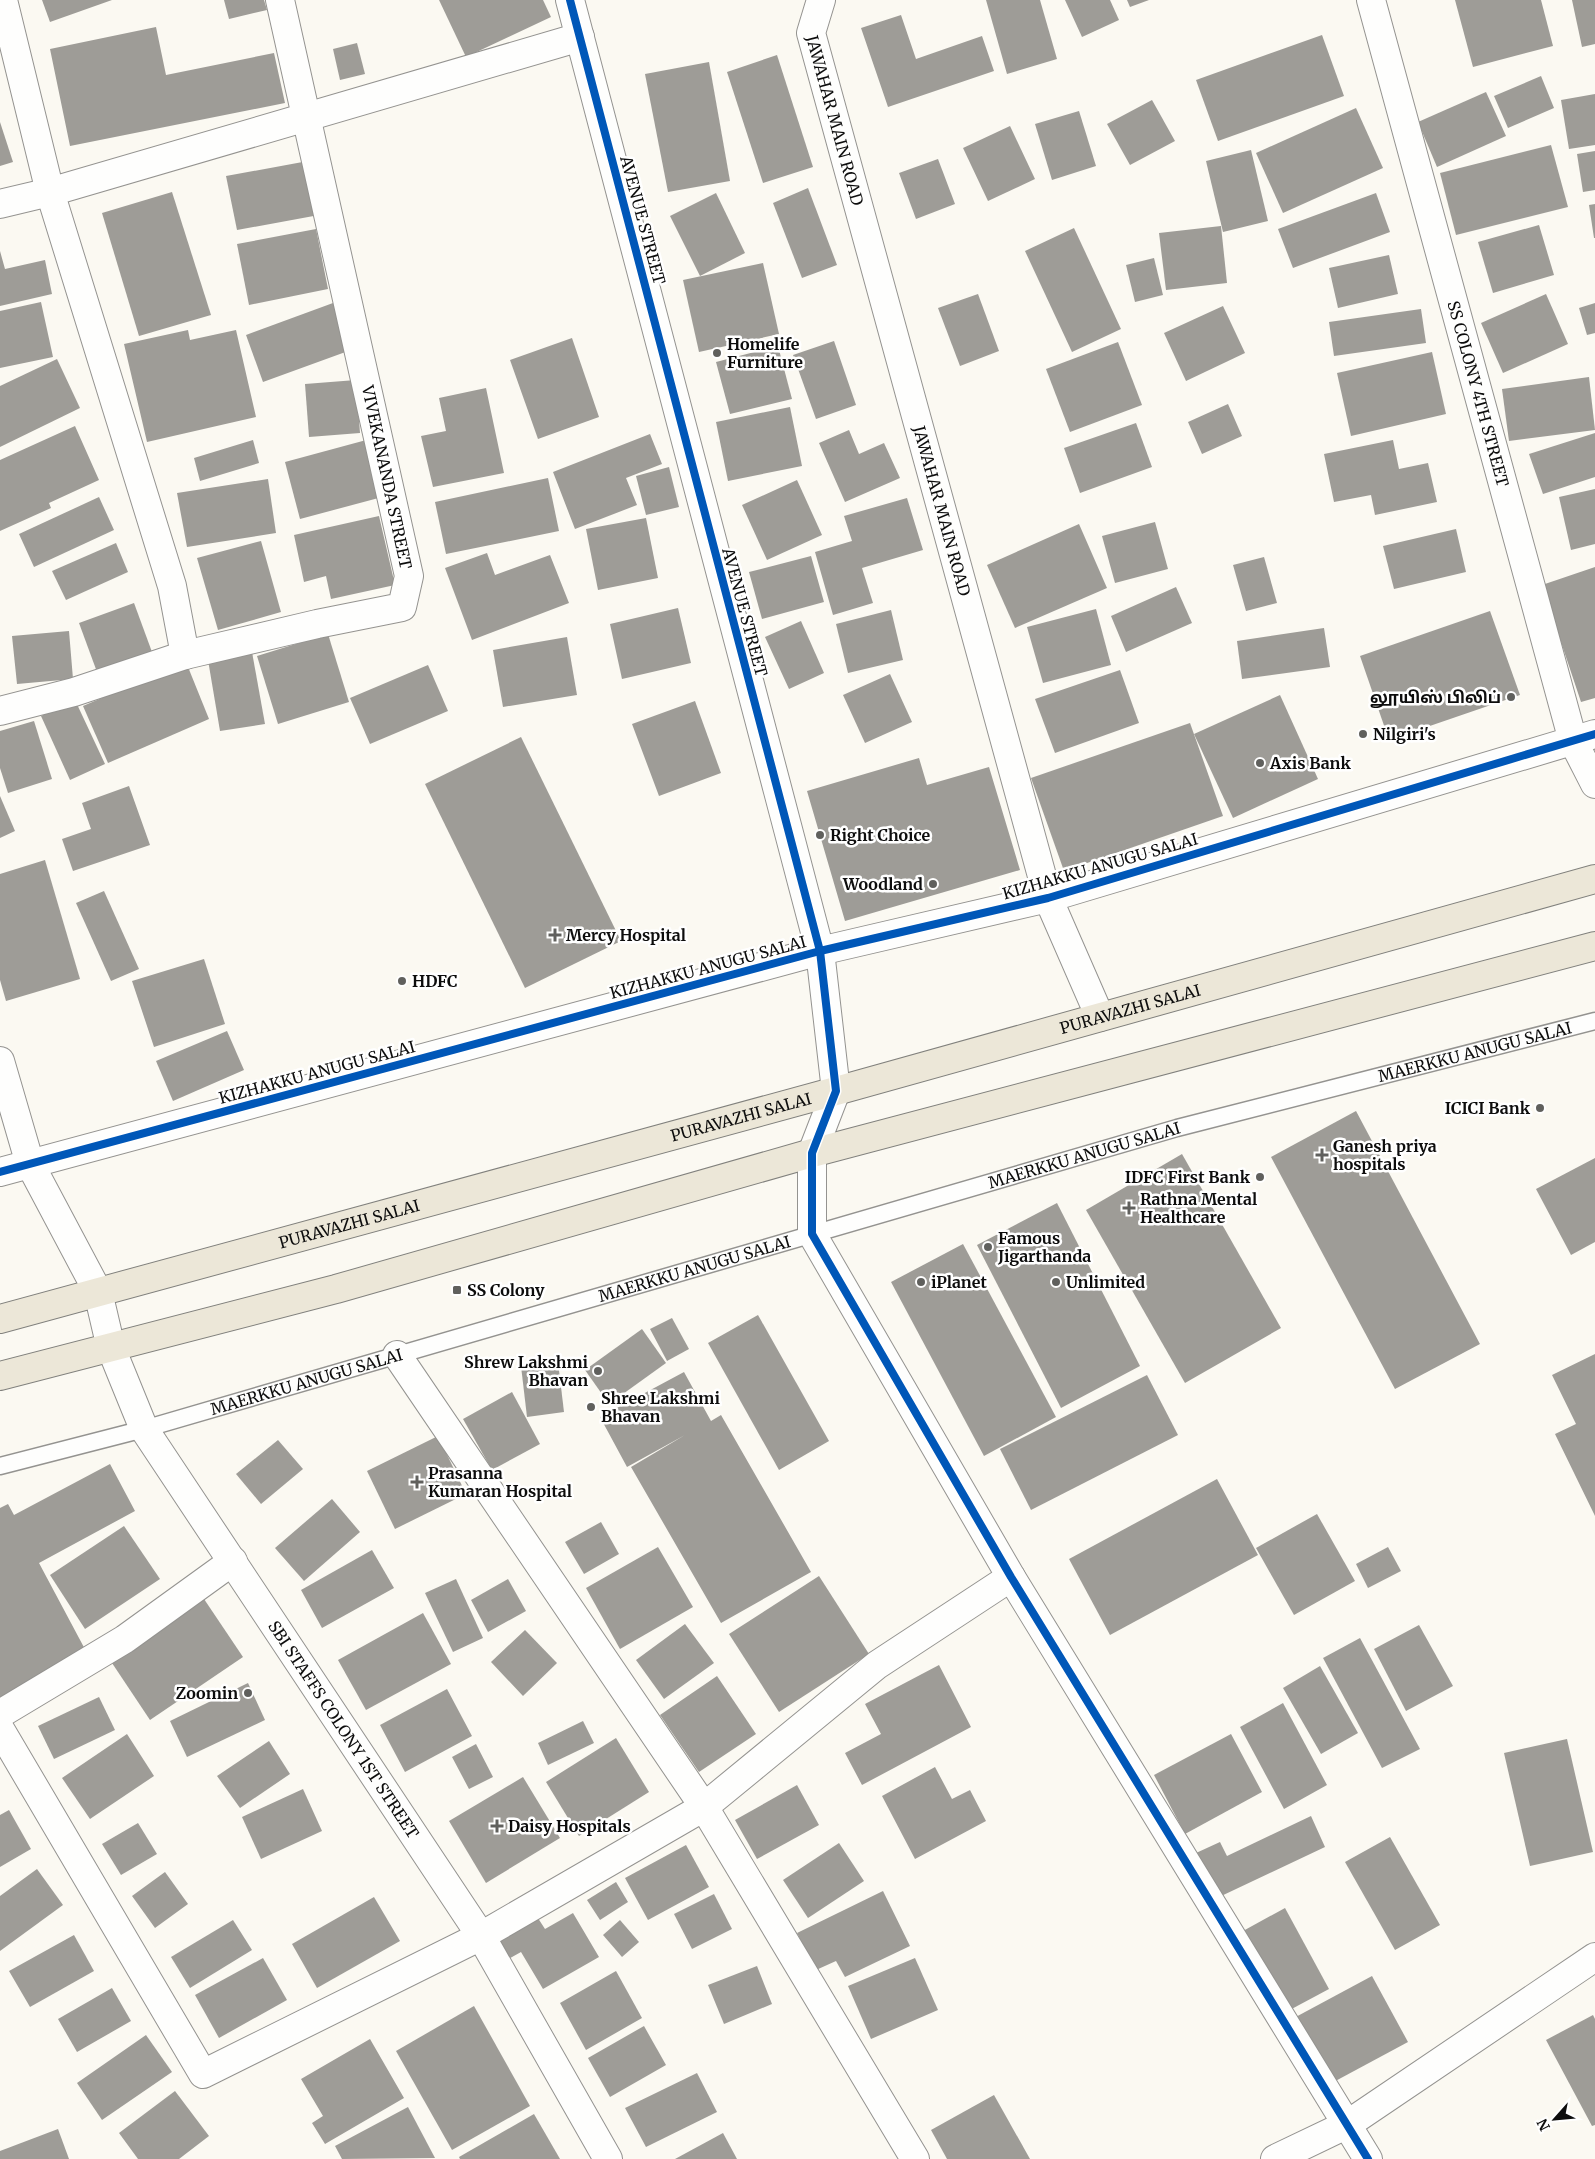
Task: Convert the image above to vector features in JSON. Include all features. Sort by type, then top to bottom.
[{"type":"main road","name":"PURAVAZHI SALAI","points":[[0,1319],[836,1090],[1595,879]]},
{"type":"main road","points":[[0,1376],[336,1289],[812,1153],[1595,946]]},
{"type":"street","points":[[3,0],[50,192],[172,586],[185,656]]},
{"type":"street","name":"VIVEKANANDA STREET","points":[[0,712],[74,692],[185,656],[317,624],[402,607],[409,576],[280,0]]},
{"type":"street","name":"AVENUE STREET","points":[[570,0],[820,951],[836,1090],[812,1153],[812,1234]]},
{"type":"street","name":"JAWAHAR MAIN ROAD","points":[[822,0],[811,33],[1048,898],[1100,1017]]},
{"type":"street","name":"SS COLONY 4TH STREET","points":[[1371,0],[1584,738],[1595,784]]},
{"type":"street","points":[[0,204],[50,192],[580,37]]},
{"type":"street","name":"KIZHAKKU ANUGU SALAI","points":[[0,1172],[820,951],[1048,898],[1584,738]]},
{"type":"street","name":"SBI STAFFS COLONY 1ST STREET","points":[[0,1061],[30,1164],[98,1292],[111,1348],[144,1429],[481,1936],[608,2159]]},
{"type":"street","points":[[812,1234],[1011,1577],[1368,2159]]},
{"type":"street","points":[[397,1355],[704,1807],[915,2159]]},
{"type":"street","points":[[0,1714],[125,1639],[233,1562]]},
{"type":"street","points":[[0,1729],[203,2074],[481,1936],[704,1807],[878,1665],[1011,1577]]},
{"type":"street","points":[[1275,2159],[1348,2124],[1595,1957]]},
{"type":"lane","name":"MAERKKU ANUGU SALAI","points":[[0,1466],[144,1429],[1177,1128],[1595,1021]]},
{"type":"building","points":[[42,0],[112,0],[50,22]]},
{"type":"building","points":[[224,0],[264,0],[267,10],[229,19]]},
{"type":"building","points":[[439,0],[543,0],[551,17],[466,57]]},
{"type":"building","points":[[986,0],[1040,0],[1057,59],[1007,74]]},
{"type":"building","points":[[1065,0],[1110,0],[1119,20],[1082,37]]},
{"type":"building","points":[[1127,0],[1149,0],[1130,7]]},
{"type":"building","points":[[1455,0],[1541,0],[1553,46],[1473,67]]},
{"type":"building","points":[[1572,0],[1595,0],[1595,44],[1582,47]]},
{"type":"building","points":[[901,15],[916,59],[982,36],[994,71],[888,107],[861,28]]},
{"type":"building","points":[[156,27],[166,75],[274,53],[285,103],[70,146],[50,49]]},
{"type":"building","points":[[1322,35],[1344,96],[1218,141],[1196,80]]},
{"type":"building","points":[[357,43],[365,74],[340,80],[333,49]]},
{"type":"building","points":[[777,55],[813,167],[763,183],[727,72]]},
{"type":"building","points":[[709,62],[730,181],[668,192],[645,74]]},
{"type":"building","points":[[1541,76],[1554,108],[1508,128],[1494,96]]},
{"type":"building","points":[[1486,92],[1506,136],[1437,167],[1418,122]]},
{"type":"building","points":[[1595,94],[1595,145],[1569,149],[1561,100]]},
{"type":"building","points":[[1152,100],[1175,141],[1130,165],[1107,124]]},
{"type":"building","points":[[1356,108],[1383,168],[1283,213],[1256,153]]},
{"type":"building","points":[[1079,111],[1096,166],[1052,180],[1035,124]]},
{"type":"building","points":[[0,122],[13,162],[0,166]]},
{"type":"building","points":[[1010,126],[1035,179],[988,201],[963,148]]},
{"type":"building","points":[[1551,145],[1568,207],[1456,235],[1440,173]]},
{"type":"building","points":[[1251,150],[1268,221],[1223,232],[1206,161]]},
{"type":"building","points":[[1595,151],[1595,190],[1583,192],[1577,154]]},
{"type":"building","points":[[938,159],[955,204],[916,219],[899,173]]},
{"type":"building","points":[[308,161],[319,215],[237,230],[226,176]]},
{"type":"building","points":[[808,188],[837,265],[802,278],[773,203]]},
{"type":"building","points":[[172,192],[211,315],[139,336],[102,213]]},
{"type":"building","points":[[716,193],[745,253],[700,276],[670,216]]},
{"type":"building","points":[[1376,193],[1390,232],[1293,268],[1278,229]]},
{"type":"building","points":[[1595,204],[1595,238],[1594,238],[1589,205]]},
{"type":"building","points":[[1539,225],[1554,275],[1493,293],[1478,242]]},
{"type":"building","points":[[1221,226],[1227,283],[1166,290],[1159,233]]},
{"type":"building","points":[[1074,228],[1121,329],[1072,352],[1025,251]]},
{"type":"building","points":[[316,229],[328,289],[249,305],[237,244]]},
{"type":"building","points":[[0,251],[5,269],[45,260],[52,294],[0,306]]},
{"type":"building","points":[[1389,255],[1398,294],[1338,308],[1329,268]]},
{"type":"building","points":[[1154,258],[1163,295],[1135,302],[1126,265]]},
{"type":"building","points":[[763,263],[779,334],[699,352],[683,280]]},
{"type":"building","points":[[978,294],[999,351],[960,366],[938,308]]},
{"type":"building","points":[[1546,294],[1568,344],[1503,373],[1481,323]]},
{"type":"building","points":[[41,302],[53,357],[0,368],[0,311]]},
{"type":"building","points":[[333,303],[351,350],[263,382],[246,335]]},
{"type":"building","points":[[1595,303],[1595,333],[1587,335],[1579,308]]},
{"type":"building","points":[[1223,306],[1245,353],[1186,381],[1164,333]]},
{"type":"building","points":[[1421,309],[1426,343],[1334,356],[1329,322]]},
{"type":"building","points":[[188,330],[190,340],[236,330],[256,417],[147,442],[124,344]]},
{"type":"building","points":[[572,338],[599,417],[538,439],[510,360]]},
{"type":"building","points":[[834,341],[856,405],[816,419],[793,355]]},
{"type":"building","points":[[1118,342],[1142,405],[1070,432],[1046,369]]},
{"type":"building","points":[[778,346],[792,399],[730,414],[716,362]]},
{"type":"building","points":[[1432,352],[1446,414],[1351,436],[1337,373]]},
{"type":"building","points":[[57,359],[80,408],[0,447],[0,386]]},
{"type":"building","points":[[1589,377],[1595,430],[1509,441],[1502,389]]},
{"type":"building","points":[[356,380],[360,433],[309,437],[305,384]]},
{"type":"building","points":[[486,388],[504,473],[433,487],[421,436],[446,431],[439,398]]},
{"type":"building","points":[[1228,404],[1242,436],[1202,454],[1188,422]]},
{"type":"building","points":[[790,407],[802,466],[728,481],[716,422]]},
{"type":"building","points":[[1136,423],[1152,467],[1080,493],[1064,448]]},
{"type":"building","points":[[75,426],[99,480],[49,503],[51,508],[0,531],[0,460]]},
{"type":"building","points":[[849,430],[859,454],[884,443],[900,478],[845,502],[819,443]]},
{"type":"building","points":[[1595,433],[1595,477],[1543,494],[1529,454]]},
{"type":"building","points":[[650,434],[662,464],[626,478],[637,505],[575,529],[553,472]]},
{"type":"building","points":[[370,439],[386,496],[300,519],[285,462]]},
{"type":"building","points":[[253,440],[259,463],[200,481],[194,458]]},
{"type":"building","points":[[1393,440],[1399,469],[1428,463],[1437,502],[1375,515],[1371,495],[1334,502],[1324,454]]},
{"type":"building","points":[[669,467],[679,507],[646,515],[636,476]]},
{"type":"building","points":[[548,478],[559,531],[446,554],[435,502]]},
{"type":"building","points":[[268,479],[276,533],[187,547],[177,493]]},
{"type":"building","points":[[797,480],[822,535],[767,560],[742,505]]},
{"type":"building","points":[[1595,489],[1595,544],[1571,550],[1559,497]]},
{"type":"building","points":[[99,497],[114,530],[34,567],[19,534]]},
{"type":"building","points":[[907,498],[923,550],[862,568],[873,603],[833,615],[815,552],[852,541],[844,516]]},
{"type":"building","points":[[379,516],[395,585],[331,599],[326,576],[304,582],[294,535]]},
{"type":"building","points":[[646,518],[658,578],[598,590],[586,529]]},
{"type":"building","points":[[1155,522],[1168,569],[1115,583],[1102,536]]},
{"type":"building","points":[[1079,524],[1107,588],[1015,628],[987,565]]},
{"type":"building","points":[[1456,529],[1466,572],[1394,589],[1383,546]]},
{"type":"building","points":[[261,541],[281,612],[218,630],[197,558]]},
{"type":"building","points":[[116,543],[128,572],[66,600],[52,571]]},
{"type":"building","points":[[487,553],[495,575],[550,555],[569,603],[472,640],[445,568]]},
{"type":"building","points":[[811,556],[824,602],[762,619],[749,572]]},
{"type":"building","points":[[1264,557],[1277,603],[1246,611],[1233,565]]},
{"type":"building","points":[[1595,567],[1595,698],[1581,702],[1542,585]]},
{"type":"building","points":[[1176,587],[1192,623],[1126,652],[1111,616]]},
{"type":"building","points":[[134,603],[152,652],[97,672],[79,623]]},
{"type":"building","points":[[678,608],[691,663],[622,679],[610,624]]},
{"type":"building","points":[[1096,609],[1111,665],[1043,683],[1027,627]]},
{"type":"building","points":[[891,610],[903,660],[848,673],[836,624]]},
{"type":"building","points":[[1490,611],[1520,695],[1389,740],[1360,656]]},
{"type":"building","points":[[801,621],[824,673],[789,689],[765,637]]},
{"type":"building","points":[[1324,628],[1330,667],[1242,679],[1237,641]]},
{"type":"building","points":[[69,631],[73,679],[17,684],[12,636]]},
{"type":"building","points":[[328,634],[349,702],[278,724],[257,656]]},
{"type":"building","points":[[567,637],[577,695],[503,707],[493,650]]},
{"type":"building","points":[[252,652],[265,724],[220,731],[208,660]]},
{"type":"building","points":[[186,662],[209,719],[108,763],[83,706]]},
{"type":"building","points":[[428,665],[448,711],[370,744],[350,698]]},
{"type":"building","points":[[1120,670],[1139,723],[1055,753],[1035,699]]},
{"type":"building","points":[[890,674],[912,722],[865,743],[843,695]]},
{"type":"building","points":[[1280,695],[1318,779],[1233,818],[1194,734]]},
{"type":"building","points":[[75,700],[105,764],[70,780],[41,716]]},
{"type":"building","points":[[695,701],[721,773],[659,796],[632,724]]},
{"type":"building","points":[[34,721],[52,779],[8,793],[0,768],[0,731]]},
{"type":"building","points":[[1190,723],[1223,816],[1064,871],[1031,778]]},
{"type":"building","points":[[521,737],[621,941],[525,988],[425,784]]},
{"type":"building","points":[[919,758],[927,785],[989,767],[1020,870],[845,921],[807,791]]},
{"type":"building","points":[[129,786],[150,845],[73,871],[62,839],[91,829],[82,803]]},
{"type":"building","points":[[0,796],[15,831],[0,838]]},
{"type":"building","points":[[45,860],[80,979],[6,1001],[0,980],[0,874]]},
{"type":"building","points":[[104,891],[139,969],[111,981],[76,903]]},
{"type":"building","points":[[204,959],[225,1024],[154,1047],[132,981]]},
{"type":"building","points":[[227,1031],[244,1070],[173,1101],[156,1061]]},
{"type":"building","points":[[1356,1111],[1480,1344],[1395,1389],[1271,1157]]},
{"type":"building","points":[[1182,1154],[1281,1328],[1185,1383],[1086,1210]]},
{"type":"building","points":[[1595,1158],[1595,1242],[1571,1255],[1536,1189]]},
{"type":"building","points":[[1057,1203],[1140,1366],[1061,1408],[977,1245]]},
{"type":"building","points":[[963,1244],[1056,1417],[984,1456],[891,1282]]},
{"type":"building","points":[[758,1315],[829,1441],[779,1470],[708,1343]]},
{"type":"building","points":[[672,1318],[689,1349],[667,1361],[650,1329]]},
{"type":"building","points":[[642,1329],[666,1363],[609,1404],[585,1370]]},
{"type":"building","points":[[1595,1354],[1595,1516],[1555,1434],[1576,1424],[1552,1375]]},
{"type":"building","points":[[558,1362],[564,1412],[527,1417],[521,1366]]},
{"type":"building","points":[[684,1372],[711,1421],[721,1415],[811,1572],[721,1623],[631,1467],[685,1435],[627,1467],[600,1417]]},
{"type":"building","points":[[1147,1375],[1178,1435],[1031,1510],[1000,1449]]},
{"type":"building","points":[[512,1392],[540,1444],[492,1470],[463,1419]]},
{"type":"building","name":"Prasanna Kumaran Hospital","points":[[438,1436],[466,1494],[395,1529],[367,1471]]},
{"type":"building","points":[[278,1440],[303,1469],[261,1504],[236,1474]]},
{"type":"building","points":[[110,1464],[135,1511],[39,1563],[87,1653],[0,1701],[0,1508],[8,1504],[14,1515]]},
{"type":"building","points":[[1217,1479],[1258,1555],[1110,1635],[1069,1559]]},
{"type":"building","points":[[332,1499],[360,1532],[304,1581],[275,1548]]},
{"type":"building","points":[[1317,1514],[1355,1581],[1294,1615],[1256,1548]]},
{"type":"building","points":[[601,1522],[619,1554],[584,1574],[565,1542]]},
{"type":"building","points":[[124,1526],[160,1579],[85,1629],[50,1575]]},
{"type":"building","points":[[658,1547],[693,1607],[620,1649],[586,1588]]},
{"type":"building","points":[[1388,1547],[1401,1571],[1368,1588],[1356,1564]]},
{"type":"building","points":[[372,1550],[394,1588],[322,1628],[301,1590]]},
{"type":"building","points":[[819,1576],[869,1654],[779,1712],[729,1634]]},
{"type":"building","points":[[456,1579],[483,1638],[453,1652],[425,1593]]},
{"type":"building","points":[[508,1579],[526,1611],[488,1632],[471,1600]]},
{"type":"building","points":[[204,1599],[243,1657],[150,1720],[112,1663]]},
{"type":"building","points":[[423,1613],[451,1664],[366,1710],[338,1660]]},
{"type":"building","points":[[685,1624],[714,1663],[664,1699],[636,1660]]},
{"type":"building","points":[[1419,1625],[1453,1686],[1406,1711],[1374,1649]]},
{"type":"building","points":[[525,1630],[557,1663],[523,1696],[491,1662]]},
{"type":"building","points":[[1360,1638],[1420,1749],[1382,1768],[1323,1658]]},
{"type":"building","points":[[939,1665],[971,1727],[862,1785],[845,1753],[881,1734],[865,1704]]},
{"type":"building","points":[[1320,1666],[1358,1733],[1321,1754],[1283,1688]]},
{"type":"building","points":[[717,1676],[756,1734],[699,1772],[660,1715]]},
{"type":"building","points":[[248,1683],[265,1720],[187,1757],[170,1721]]},
{"type":"building","points":[[447,1689],[472,1736],[405,1772],[380,1725]]},
{"type":"building","points":[[99,1697],[115,1730],[54,1759],[38,1726]]},
{"type":"building","points":[[1283,1703],[1327,1785],[1284,1809],[1240,1727]]},
{"type":"building","points":[[583,1721],[594,1743],[548,1765],[538,1743]]},
{"type":"building","points":[[127,1734],[154,1776],[90,1819],[62,1778]]},
{"type":"building","points":[[1231,1734],[1262,1792],[1185,1834],[1154,1775]]},
{"type":"building","points":[[616,1738],[649,1792],[579,1836],[546,1782]]},
{"type":"building","points":[[1567,1739],[1593,1852],[1530,1866],[1504,1753]]},
{"type":"building","points":[[269,1741],[290,1774],[240,1808],[217,1776]]},
{"type":"building","points":[[476,1744],[493,1777],[469,1789],[452,1757]]},
{"type":"building","points":[[935,1767],[952,1799],[970,1790],[986,1821],[915,1859],[882,1796]]},
{"type":"building","points":[[523,1777],[560,1838],[486,1883],[449,1821]]},
{"type":"building","points":[[797,1785],[819,1825],[757,1859],[735,1820]]},
{"type":"building","points":[[303,1789],[322,1831],[261,1859],[242,1817]]},
{"type":"building","points":[[9,1810],[31,1849],[0,1867],[0,1815]]},
{"type":"building","points":[[1311,1816],[1325,1847],[1217,1898],[1196,1853],[1220,1842],[1227,1856]]},
{"type":"building","points":[[138,1823],[157,1854],[121,1875],[102,1844]]},
{"type":"building","points":[[1390,1837],[1440,1925],[1395,1950],[1345,1862]]},
{"type":"building","points":[[839,1843],[864,1881],[808,1918],[783,1880]]},
{"type":"building","points":[[686,1845],[709,1887],[648,1920],[625,1878]]},
{"type":"building","points":[[37,1869],[63,1905],[0,1951],[0,1896]]},
{"type":"building","points":[[165,1872],[188,1904],[155,1928],[132,1896]]},
{"type":"building","points":[[616,1882],[628,1902],[600,1920],[587,1900]]},
{"type":"building","points":[[883,1891],[910,1946],[845,1977],[836,1961],[816,1970],[797,1933]]},
{"type":"building","points":[[714,1894],[732,1929],[692,1949],[674,1914]]},
{"type":"building","points":[[374,1897],[400,1941],[317,1988],[292,1944]]},
{"type":"building","points":[[1285,1908],[1329,1989],[1286,2012],[1243,1931]]},
{"type":"building","points":[[534,1912],[545,1929],[573,1913],[599,1957],[543,1989],[521,1952],[505,1961],[491,1936]]},
{"type":"building","points":[[233,1920],[252,1950],[190,1988],[171,1957]]},
{"type":"building","points":[[620,1920],[639,1942],[622,1957],[603,1935]]},
{"type":"building","points":[[74,1935],[94,1971],[30,2007],[9,1971]]},
{"type":"building","points":[[263,1958],[287,2000],[219,2038],[195,1995]]},
{"type":"building","points":[[915,1958],[938,2010],[871,2039],[848,1986]]},
{"type":"building","points":[[757,1966],[772,2004],[724,2024],[708,1985]]},
{"type":"building","points":[[616,1971],[642,2018],[586,2050],[560,2003]]},
{"type":"building","points":[[1372,1976],[1408,2042],[1328,2085],[1292,2019]]},
{"type":"building","points":[[112,1988],[131,2021],[77,2052],[58,2019]]},
{"type":"building","points":[[474,2006],[530,2106],[452,2150],[396,2051]]},
{"type":"building","points":[[1593,2015],[1595,2019],[1595,2125],[1592,2126],[1546,2040]]},
{"type":"building","points":[[644,2026],[666,2065],[610,2097],[588,2058]]},
{"type":"building","points":[[146,2035],[172,2072],[102,2120],[77,2083]]},
{"type":"building","points":[[370,2039],[404,2098],[325,2144],[312,2123],[323,2116],[301,2079]]},
{"type":"building","points":[[697,2073],[717,2112],[646,2147],[625,2108]]},
{"type":"building","points":[[175,2091],[209,2136],[179,2159],[138,2159],[119,2133]]},
{"type":"building","points":[[994,2095],[1030,2159],[947,2159],[931,2130]]},
{"type":"building","points":[[408,2107],[435,2158],[342,2159],[335,2146]]},
{"type":"building","points":[[534,2114],[560,2159],[460,2159],[459,2157]]},
{"type":"building","points":[[58,2129],[69,2159],[0,2159],[0,2151]]},
{"type":"building","points":[[723,2133],[737,2159],[675,2159]]},
{"type":"cycle path","points":[[570,0],[820,951],[836,1091],[812,1153],[812,1234],[1011,1577],[1368,2159]]},
{"type":"cycle path","points":[[0,1172],[820,951],[1048,898],[1595,734]]},
{"type":"place","name":"Homelife Furniture","points":[[717,353]]},
{"type":"place","name":"லூயிஸ் பிலிப்","points":[[1511,697]]},
{"type":"place","name":"Nilgiri's","points":[[1363,734]]},
{"type":"place","name":"Axis Bank","points":[[1260,763]]},
{"type":"place","name":"Right Choice","points":[[820,835]]},
{"type":"place","name":"Woodland","points":[[933,884]]},
{"type":"place","name":"Mercy Hospital","points":[[555,935]]},
{"type":"place","name":"HDFC","points":[[402,981]]},
{"type":"place","name":"ICICI Bank","points":[[1540,1108]]},
{"type":"place","name":"Ganesh priya hospitals","points":[[1322,1155]]},
{"type":"place","name":"IDFC First Bank","points":[[1260,1177]]},
{"type":"place","name":"Rathna Mental Healthcare","points":[[1129,1208]]},
{"type":"place","name":"Famous Jigarthanda","points":[[988,1247]]},
{"type":"place","name":"iPlanet","points":[[921,1282]]},
{"type":"place","name":"Unlimited","points":[[1056,1282]]},
{"type":"place","name":"SS Colony","points":[[457,1290]]},
{"type":"place","name":"Shrew Lakshmi Bhavan","points":[[598,1371]]},
{"type":"place","name":"Shree Lakshmi Bhavan","points":[[591,1407]]},
{"type":"place","name":"Prasanna Kumaran Hospital","points":[[417,1482]]},
{"type":"place","name":"Zoomin","points":[[248,1693]]},
{"type":"place","name":"Daisy Hospitals","points":[[497,1826]]}]
